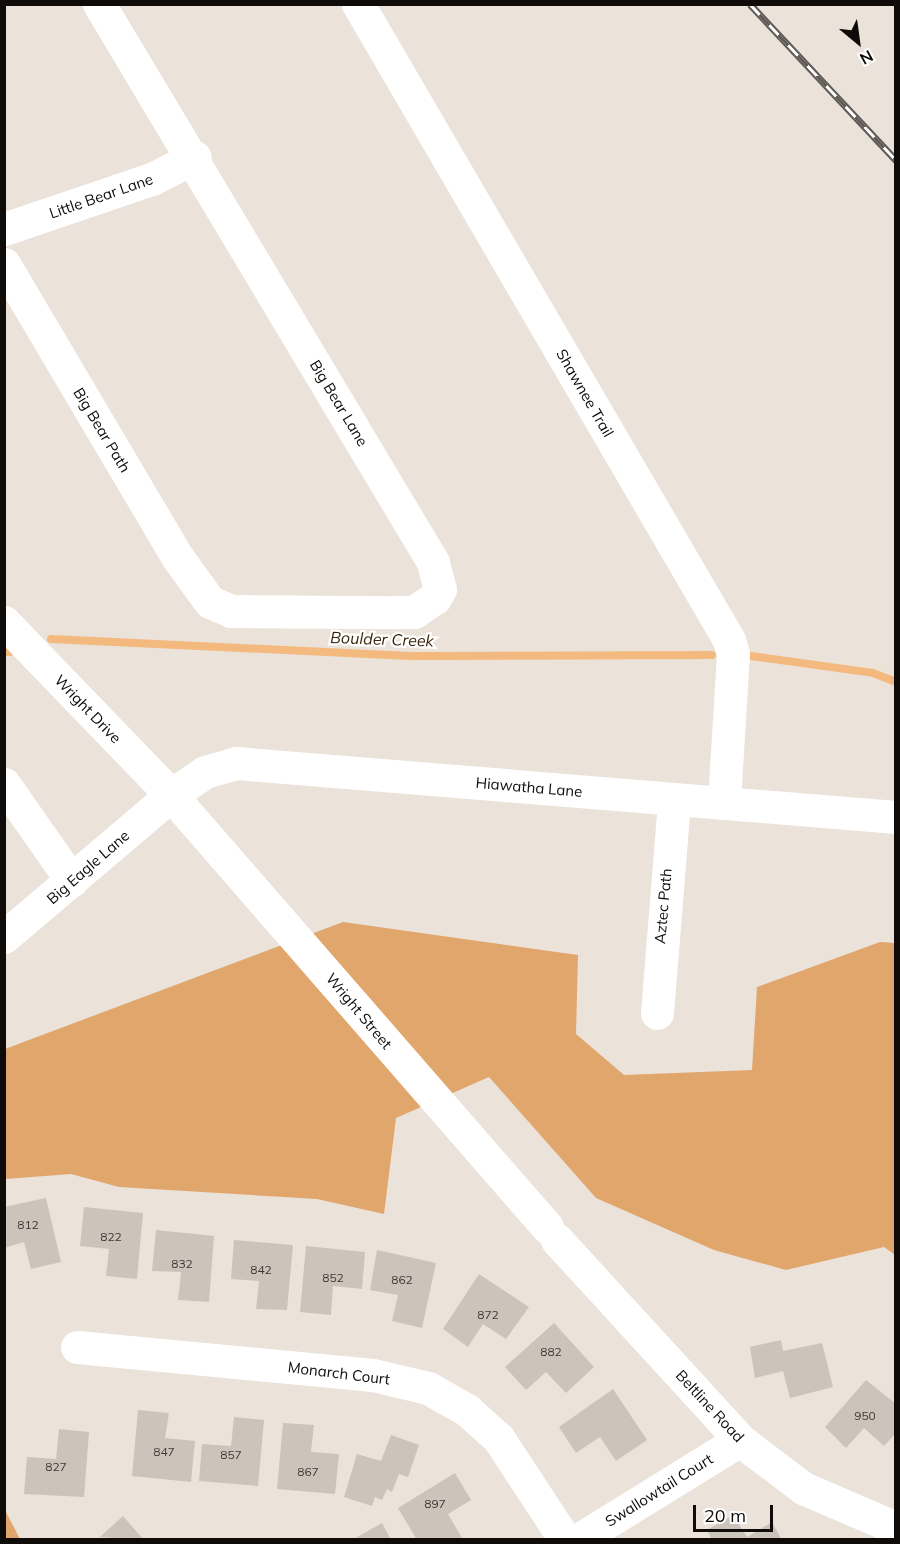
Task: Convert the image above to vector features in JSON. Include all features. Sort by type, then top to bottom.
[{"type":"street","name":"Big Bear Lane","points":[[99,4],[195,157],[433,562],[440,589],[414,612],[231,611],[202,595]]},
{"type":"street","name":"Shawnee Trail","points":[[358,4],[729,640],[733,654],[724,803]]},
{"type":"street","name":"Little Bear Lane","points":[[4,229],[152,179],[195,157]]},
{"type":"street","name":"Big Bear Path","points":[[4,264],[202,595]]},
{"type":"street","name":"Wright Drive","points":[[4,622],[171,795]]},
{"type":"street","name":"Hiawatha Lane","points":[[171,795],[219,766],[247,762],[674,800],[896,817]]},
{"type":"street","points":[[4,784],[72,881]]},
{"type":"street","name":"Big Eagle Lane","points":[[4,937],[171,795]]},
{"type":"street","name":"Wright Street","points":[[171,795],[552,1234]]},
{"type":"street","name":"Aztec Path","points":[[657,1013],[674,800]]},
{"type":"street","name":"Beltline Road","points":[[552,1234],[740,1440],[803,1488],[896,1528]]},
{"type":"street","name":"Monarch Court","points":[[77,1347],[373,1375],[428,1388],[467,1410],[499,1439],[565,1539]]},
{"type":"street","name":"Swallowtail Court","points":[[578,1539],[740,1440]]},
{"type":"shaded area","points":[[343,922],[578,955],[576,1034],[624,1075],[752,1070],[757,987],[880,942],[895,943],[895,1255],[884,1247],[786,1270],[714,1250],[596,1198],[489,1077],[396,1118],[384,1214],[317,1199],[119,1187],[71,1174],[5,1179],[5,1049]]},
{"type":"shaded area","points":[[5,1510],[20,1539],[5,1539]]},
{"type":"building","points":[[46,1198],[61,1262],[31,1269],[24,1242],[4,1248],[4,1207]]},
{"type":"building","points":[[84,1207],[143,1213],[137,1279],[106,1276],[109,1249],[80,1246]]},
{"type":"building","points":[[156,1230],[214,1236],[209,1302],[178,1300],[181,1272],[152,1271]]},
{"type":"building","points":[[234,1240],[293,1245],[287,1310],[256,1309],[259,1281],[231,1279]]},
{"type":"building","points":[[306,1246],[365,1252],[362,1289],[333,1286],[331,1315],[300,1312]]},
{"type":"building","points":[[377,1250],[436,1263],[422,1328],[392,1321],[398,1295],[370,1290]]},
{"type":"building","points":[[479,1274],[529,1307],[506,1339],[483,1324],[468,1347],[443,1329]]},
{"type":"building","points":[[554,1323],[594,1367],[566,1393],[546,1372],[526,1390],[505,1367]]},
{"type":"building","points":[[781,1340],[783,1351],[822,1343],[833,1387],[790,1398],[783,1371],[755,1378],[750,1347]]},
{"type":"building","points":[[866,1380],[896,1404],[896,1433],[884,1446],[864,1428],[846,1448],[825,1427]]},
{"type":"building","points":[[613,1389],[647,1440],[616,1461],[600,1437],[576,1453],[559,1427]]},
{"type":"building","points":[[138,1410],[169,1413],[165,1438],[195,1441],[191,1482],[132,1476]]},
{"type":"building","points":[[234,1417],[264,1420],[258,1486],[199,1481],[202,1444],[231,1446]]},
{"type":"building","points":[[283,1423],[314,1425],[311,1452],[339,1454],[335,1494],[277,1489]]},
{"type":"building","points":[[59,1429],[89,1432],[84,1497],[24,1494],[27,1457],[56,1459]]},
{"type":"building","points":[[391,1435],[419,1445],[408,1477],[399,1474],[392,1492],[387,1489],[382,1500],[375,1497],[372,1506],[344,1497],[357,1454],[381,1461]]},
{"type":"building","points":[[455,1473],[471,1500],[448,1514],[463,1540],[417,1540],[398,1508]]},
{"type":"building","points":[[733,1515],[747,1537],[772,1522],[782,1540],[712,1540],[707,1530]]},
{"type":"building","points":[[123,1516],[144,1540],[100,1537]]},
{"type":"building","points":[[382,1523],[391,1540],[352,1540]]},
{"type":"waterway","name":"Boulder Creek","points":[[51,639],[415,656],[712,655]]},
{"type":"waterway","name":"Boulder Creek","points":[[4,652],[10,652]]},
{"type":"waterway","name":"Boulder Creek","points":[[751,656],[873,673],[896,682]]},
{"type":"railway","points":[[750,4],[896,160]]}]
